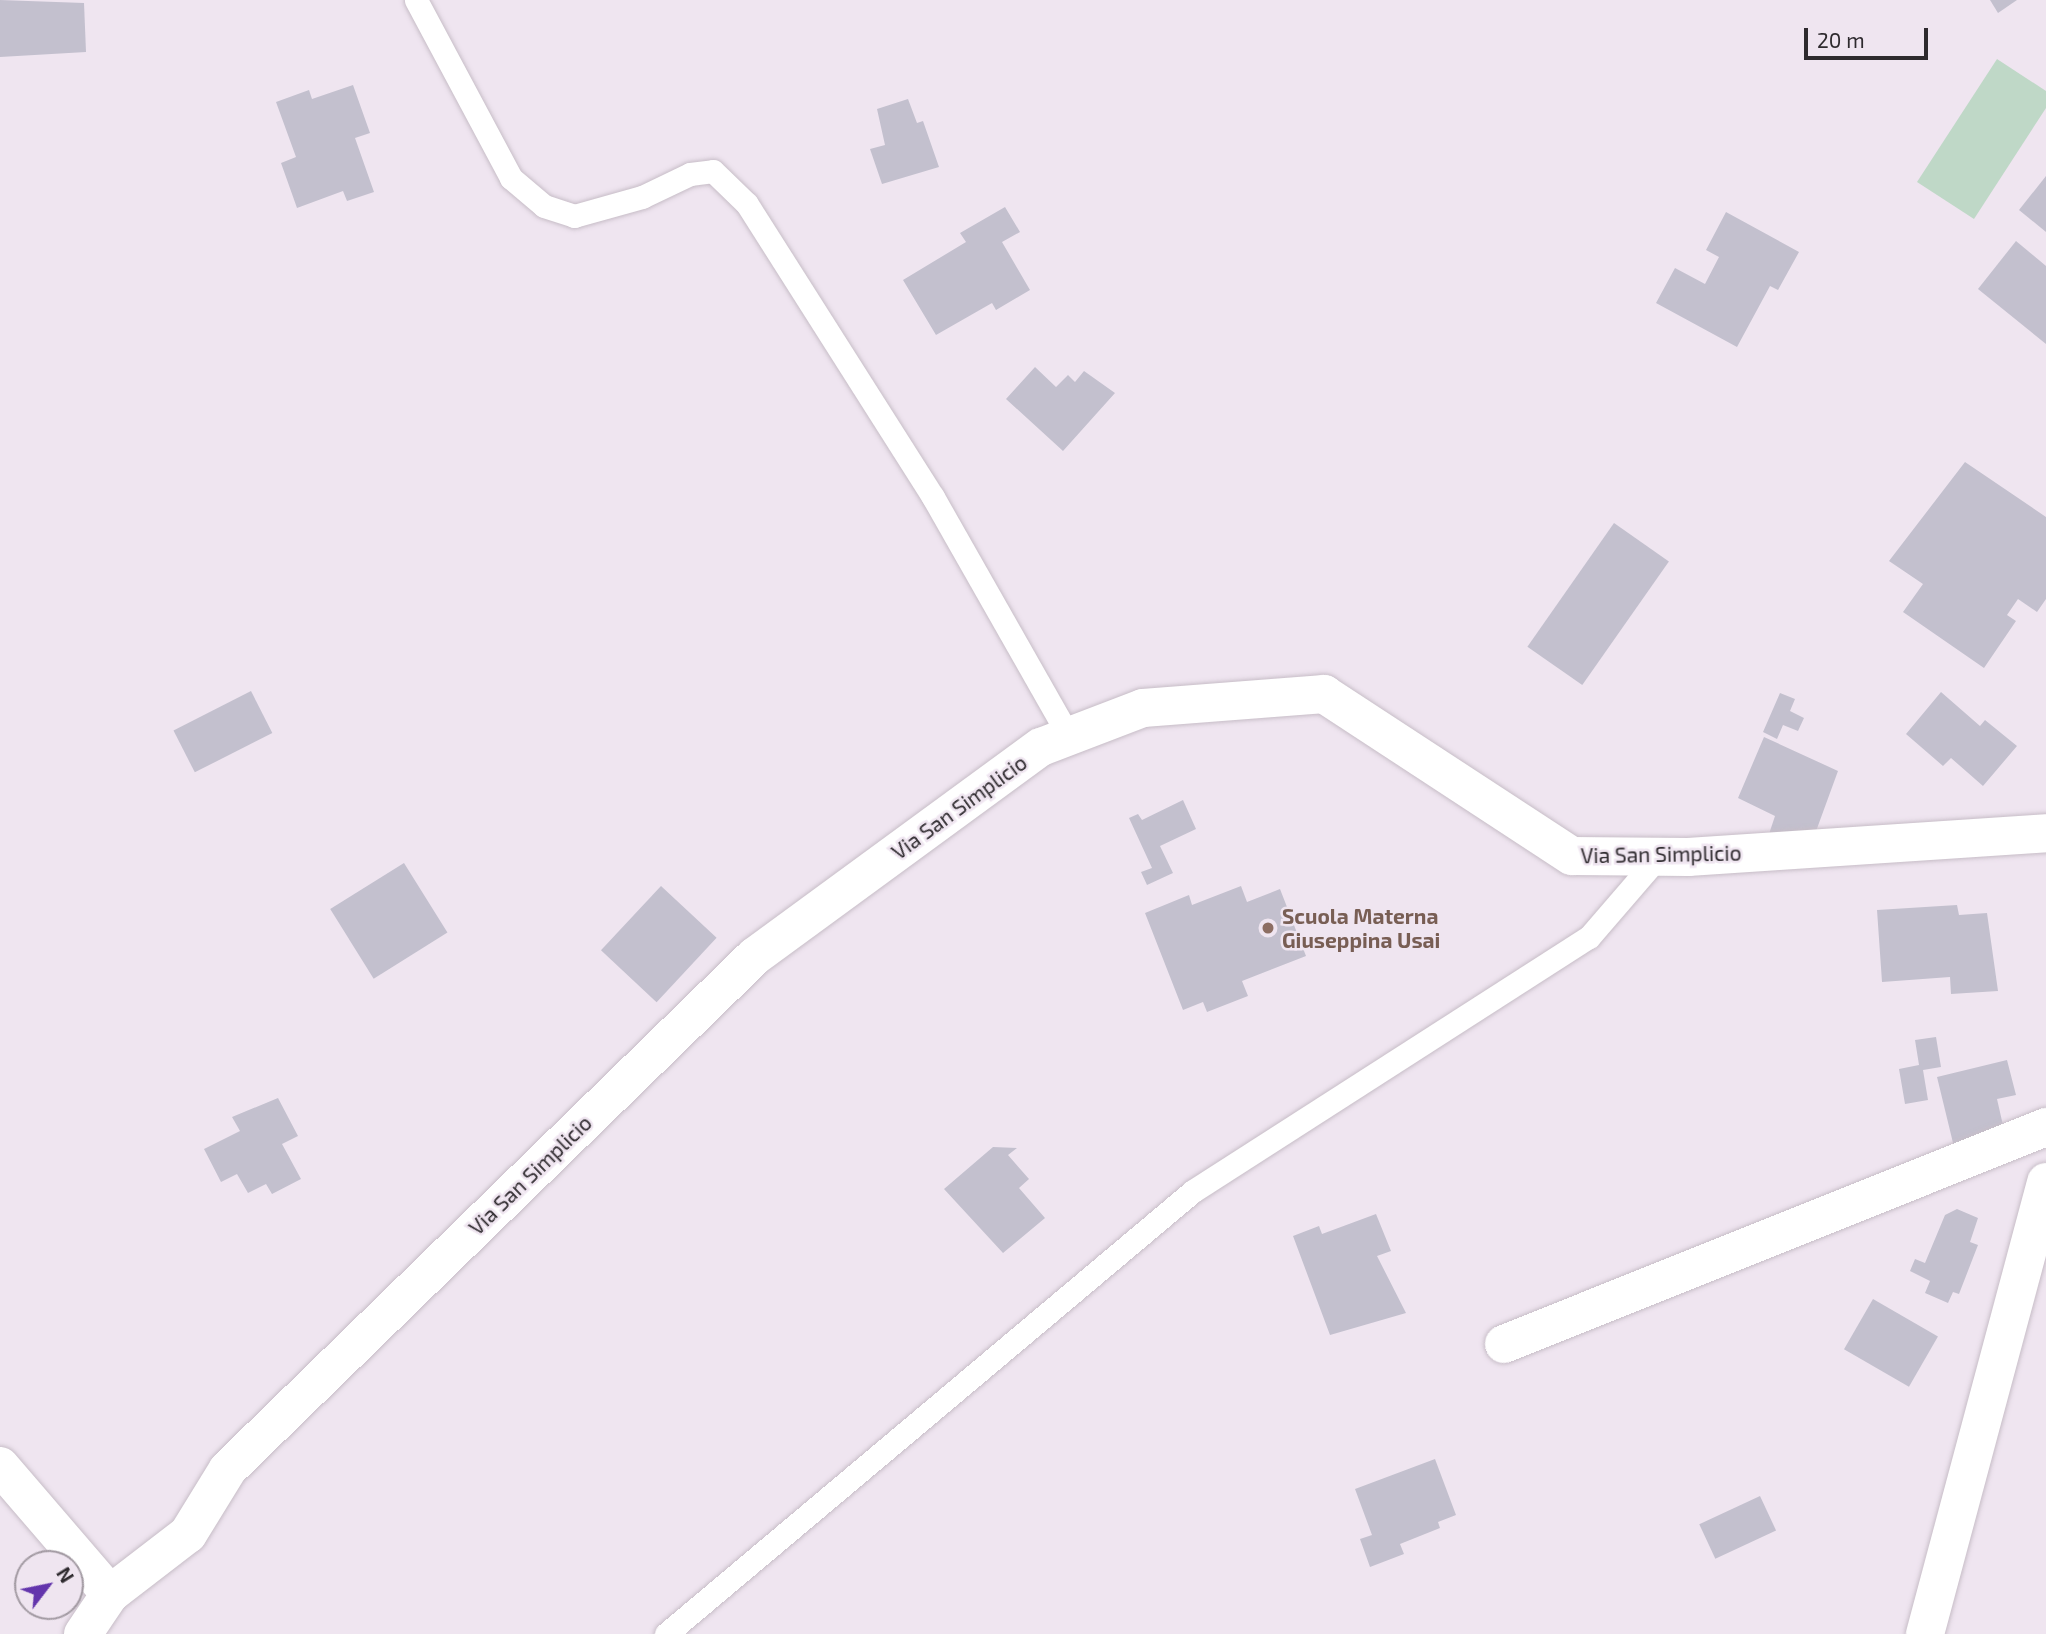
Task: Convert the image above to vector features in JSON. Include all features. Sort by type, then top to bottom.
[{"type":"street","name":"Via San Simplicio","points":[[83,1634],[110,1594],[188,1534],[229,1469],[755,956],[1041,747],[1143,708],[1324,694],[1572,856],[1658,857],[2046,833]]},
{"type":"street","points":[[1504,1344],[2046,1127]]},
{"type":"street","points":[[1925,1634],[2046,1182]]},
{"type":"street","points":[[0,1466],[110,1594]]},
{"type":"lane","points":[[416,0],[510,178],[544,206],[574,216],[642,197],[690,173],[713,172],[747,204],[933,497],[1069,736]]},
{"type":"lane","points":[[666,1634],[1193,1191],[1589,937],[1658,857]]},
{"type":"green space","points":[[1997,59],[2046,91],[2046,108],[1974,219],[1917,182]]},
{"type":"building","points":[[0,0],[84,3],[86,52],[0,57]]},
{"type":"building","points":[[1990,0],[2017,0],[1998,13]]},
{"type":"building","points":[[353,85],[370,133],[355,138],[374,192],[347,201],[343,191],[297,208],[281,163],[296,157],[276,102],[309,90],[312,99]]},
{"type":"building","points":[[908,99],[917,123],[923,121],[939,167],[882,184],[870,149],[885,145],[877,109]]},
{"type":"building","points":[[2046,176],[2046,232],[2019,210]]},
{"type":"building","points":[[1005,207],[1020,232],[1002,242],[1030,290],[996,310],[992,303],[936,335],[903,280],[966,242],[960,233]]},
{"type":"building","points":[[1726,212],[1799,252],[1778,290],[1770,286],[1737,347],[1656,303],[1675,268],[1705,284],[1719,257],[1706,250]]},
{"type":"building","points":[[2016,241],[2046,266],[2046,344],[1978,289]]},
{"type":"building","points":[[1035,367],[1056,387],[1068,375],[1075,382],[1084,371],[1115,393],[1063,451],[1006,399]]},
{"type":"building","points":[[1965,462],[2046,517],[2046,599],[2037,612],[2018,599],[2007,615],[2016,621],[1984,668],[1903,612],[1923,584],[1889,561]]},
{"type":"building","points":[[1614,523],[1669,561],[1582,685],[1527,647]]},
{"type":"building","points":[[251,691],[272,733],[195,772],[173,730]]},
{"type":"building","points":[[1941,692],[1980,726],[1985,720],[2017,746],[1983,786],[1951,758],[1943,766],[1906,734]]},
{"type":"building","points":[[1780,693],[1795,699],[1790,711],[1804,718],[1798,731],[1783,725],[1777,739],[1763,732]]},
{"type":"building","points":[[1764,737],[1838,771],[1815,834],[1768,837],[1775,816],[1738,798]]},
{"type":"building","points":[[1183,800],[1196,829],[1160,846],[1173,873],[1147,885],[1141,872],[1152,868],[1129,818],[1138,814],[1142,820]]},
{"type":"building","points":[[404,863],[447,933],[374,979],[330,909]]},
{"type":"building","points":[[661,886],[717,938],[657,1002],[601,950]]},
{"type":"building","points":[[1241,886],[1247,902],[1280,889],[1306,956],[1242,981],[1248,996],[1207,1012],[1203,1002],[1183,1010],[1145,913],[1189,895],[1192,905]]},
{"type":"building","points":[[1957,905],[1959,915],[1987,913],[1998,991],[1951,994],[1950,977],[1882,982],[1877,910]]},
{"type":"building","points":[[1936,1037],[1941,1067],[1923,1070],[1928,1100],[1905,1104],[1899,1069],[1919,1065],[1915,1040]]},
{"type":"building","points":[[2007,1060],[2016,1095],[1997,1099],[2005,1134],[1954,1147],[1937,1077]]},
{"type":"building","points":[[278,1098],[298,1136],[282,1144],[301,1179],[272,1194],[266,1184],[248,1193],[237,1174],[221,1182],[204,1149],[240,1131],[232,1117]]},
{"type":"building","points":[[993,1147],[1017,1148],[1008,1155],[1029,1179],[1019,1188],[1045,1218],[1003,1253],[944,1189]]},
{"type":"building","points":[[1957,1209],[1978,1218],[1970,1242],[1978,1245],[1959,1294],[1953,1292],[1948,1303],[1925,1293],[1930,1281],[1910,1271],[1915,1259],[1925,1263],[1945,1215]]},
{"type":"building","points":[[1376,1214],[1391,1251],[1377,1256],[1406,1313],[1330,1335],[1293,1236],[1319,1226],[1322,1234]]},
{"type":"building","points":[[1873,1299],[1938,1336],[1909,1387],[1844,1349]]},
{"type":"building","points":[[1435,1459],[1456,1515],[1438,1522],[1440,1528],[1400,1544],[1404,1554],[1370,1567],[1360,1539],[1372,1535],[1355,1489]]},
{"type":"building","points":[[1760,1496],[1776,1530],[1715,1559],[1699,1524]]},
{"type":"place","name":"Scuola Materna Giuseppina Usai","points":[[1268,928]]}]
